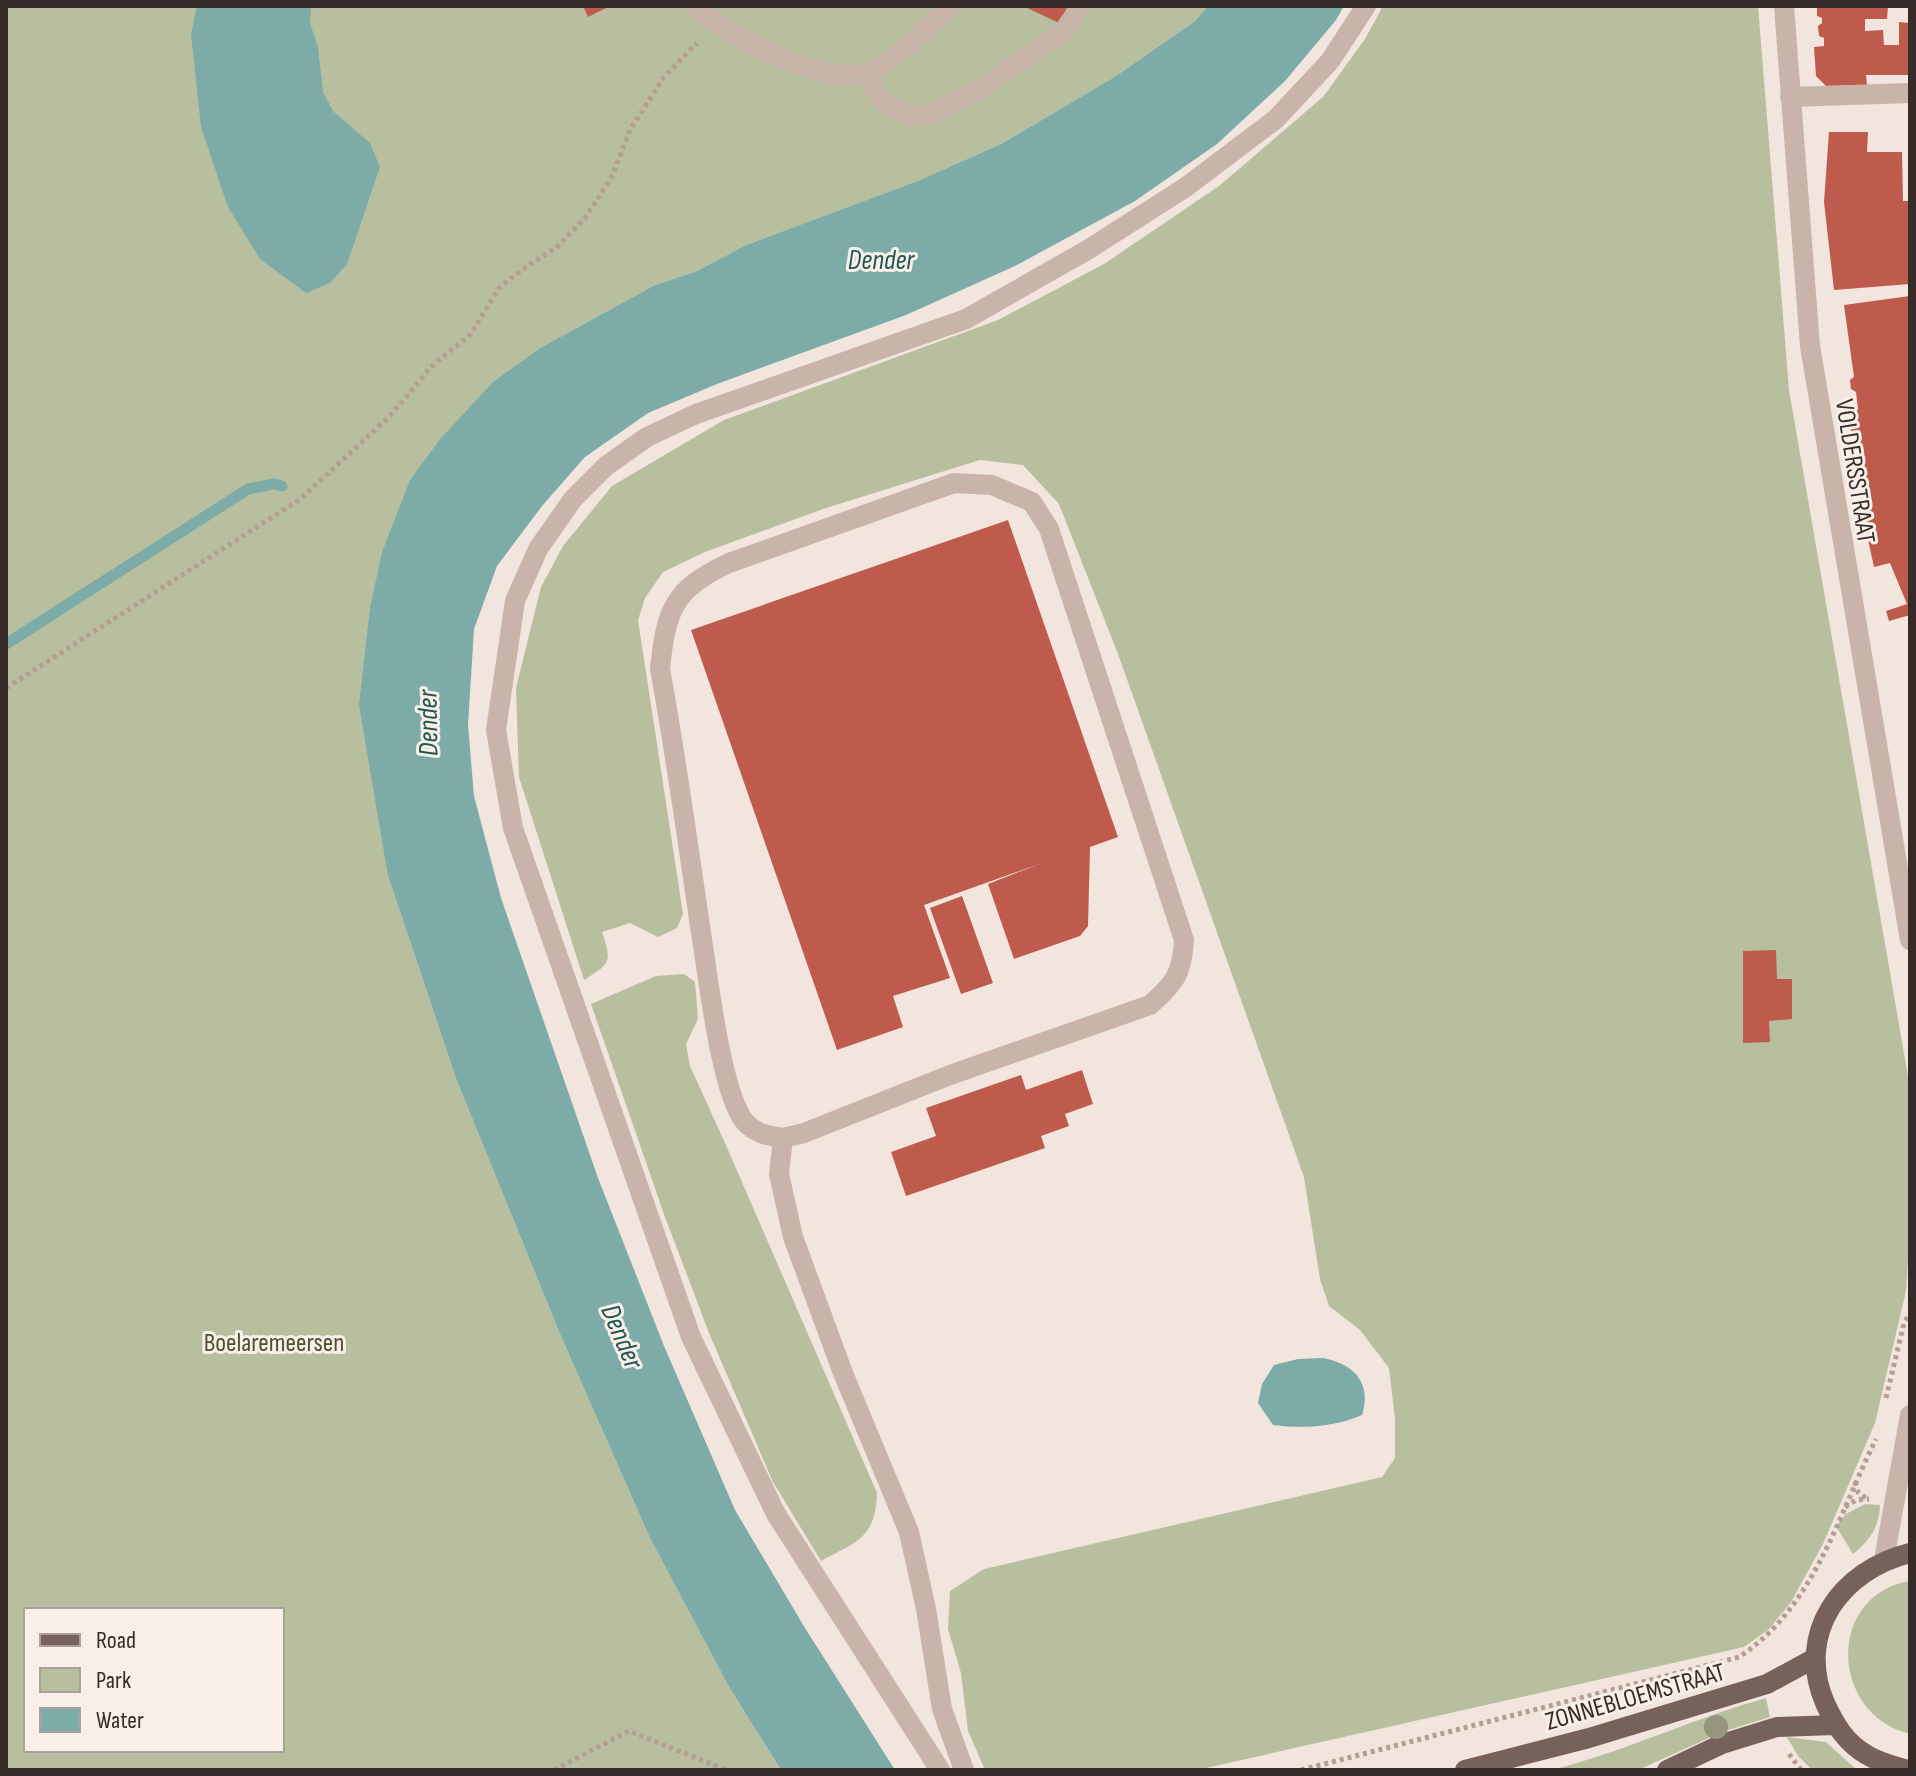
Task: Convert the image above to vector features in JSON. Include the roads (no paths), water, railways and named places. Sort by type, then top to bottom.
[{"type":"main road","points":[[1908,1770],[1885,1767],[1866,1755],[1835,1725],[1818,1686],[1815,1658],[1821,1626],[1837,1596],[1858,1576],[1884,1560],[1910,1553]]},
{"type":"main road","name":"ZONNEBLOEMSTRAAT","points":[[1465,1770],[1589,1738],[1767,1684],[1815,1658]]},
{"type":"main road","points":[[1667,1770],[1722,1744],[1777,1727],[1835,1725]]},
{"type":"street","points":[[696,6],[717,23],[761,49],[804,66],[863,74],[885,62],[950,6]]},
{"type":"street","points":[[863,74],[885,103],[910,116],[934,113],[983,87],[1063,32],[1081,6]]},
{"type":"street","points":[[940,1770],[776,1514],[691,1337],[513,828],[496,730],[515,601],[538,549],[573,499],[626,451],[647,437],[696,414],[966,319],[1089,249],[1186,187],[1276,119],[1330,61],[1366,6]]},
{"type":"street","name":"VOLDERSSTRAAT","points":[[1784,6],[1810,346],[1910,940]]},
{"type":"street","points":[[1790,97],[1910,93]]},
{"type":"street","points":[[954,483],[992,485],[1032,502],[1049,529],[1184,940],[1182,966],[1170,987],[1150,1005],[950,1075],[804,1133],[783,1138],[762,1135],[745,1122],[734,1101],[726,1074],[660,669],[667,620],[679,595],[701,576],[729,563],[954,483]]},
{"type":"street","points":[[783,1138],[779,1174],[793,1237],[843,1373],[909,1532],[926,1609],[942,1709],[964,1770]]},
{"type":"street","points":[[1884,1560],[1910,1415]]},
{"type":"water","points":[[197,6],[311,6],[310,23],[318,47],[323,92],[333,111],[370,143],[380,167],[347,264],[330,283],[306,293],[260,259],[228,207],[201,127],[191,34]]},
{"type":"water","name":"Dender","points":[[1208,6],[1344,6],[1285,81],[1217,144],[1135,201],[1015,266],[906,315],[717,384],[648,413],[585,457],[542,506],[497,566],[474,629],[468,725],[474,796],[501,898],[598,1178],[664,1346],[735,1510],[895,1770],[781,1770],[729,1687],[650,1538],[560,1334],[457,1081],[388,876],[359,705],[370,608],[382,552],[410,480],[441,438],[494,381],[540,348],[655,285],[697,271],[746,245],[920,180],[1001,144],[1116,76],[1195,21]]},
{"type":"water","points":[[1323,1358],[1344,1365],[1358,1377],[1364,1393],[1362,1415],[1318,1426],[1273,1425],[1258,1403],[1262,1384],[1274,1365],[1298,1359]]},
{"type":"waterway","points":[[6,644],[248,489],[274,484],[282,486]]},
{"type":"park label","name":"Boelaremeersen","points":[[274,1342]]}]
